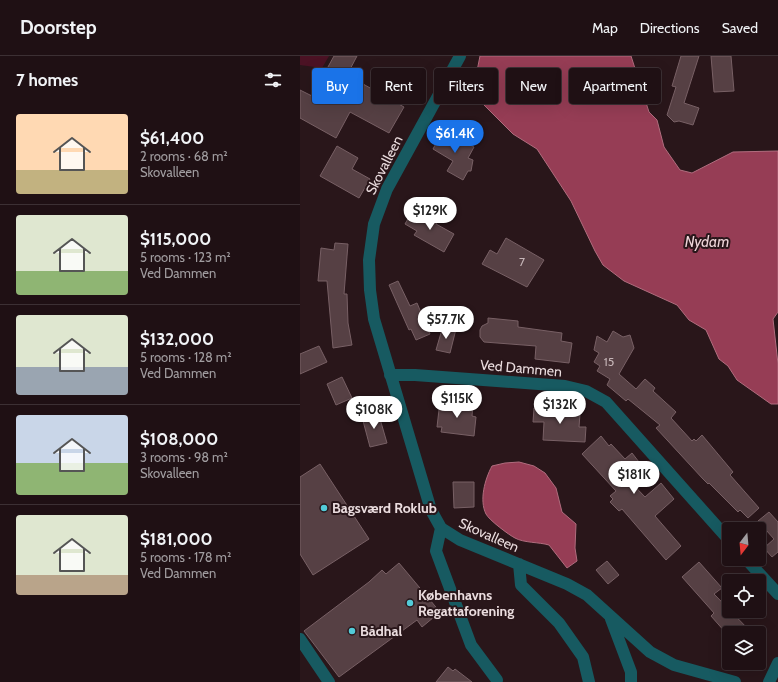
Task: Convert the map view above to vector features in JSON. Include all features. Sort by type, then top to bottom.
[{"type":"street","name":"Skovalleen","points":[[460,56],[387,189],[374,224],[369,260],[370,290],[374,319],[431,510],[441,528],[460,540],[567,584],[587,595],[650,652],[674,665],[735,682]]},
{"type":"street","name":"Ved Dammen","points":[[390,375],[415,374],[565,386],[586,391],[606,402],[722,532]]},
{"type":"street","points":[[441,528],[436,551],[471,645],[497,680]]},
{"type":"street","points":[[519,564],[521,585],[560,623],[583,657],[589,682]]},
{"type":"street","points":[[752,566],[778,594]]},
{"type":"street","points":[[609,614],[631,672],[631,682]]},
{"type":"street","points":[[300,639],[329,682]]},
{"type":"street","points":[[769,682],[778,663]]},
{"type":"shaded area","points":[[300,56],[329,56],[322,68],[300,65]]},
{"type":"water","name":"Nydam","points":[[480,56],[631,56],[635,68],[569,68],[569,104],[646,104],[649,112],[657,120],[664,147],[680,170],[692,173],[733,152],[778,151],[778,312],[773,319],[778,364],[778,404],[771,404],[737,380],[728,366],[719,359],[706,330],[689,320],[677,305],[624,281],[603,265],[571,201],[537,149],[513,134],[484,105],[498,104],[498,68],[478,68]]},
{"type":"water","points":[[519,462],[534,466],[545,473],[556,488],[562,512],[576,524],[575,548],[577,561],[567,568],[549,545],[523,541],[515,538],[504,531],[486,514],[483,496],[487,477],[492,466]]},
{"type":"building","points":[[334,56],[357,56],[351,68],[327,68]]},
{"type":"building","points":[[681,56],[699,56],[684,103],[699,108],[693,125],[679,121],[674,122],[667,115],[676,87],[672,86]]},
{"type":"building","points":[[711,56],[731,56],[734,91],[714,92]]},
{"type":"building","points":[[363,84],[371,88],[371,104],[399,104],[404,107],[389,133],[350,112],[336,138],[300,118],[300,90],[312,96],[312,104],[363,104]]},
{"type":"building","points":[[443,130],[474,147],[468,158],[473,160],[471,171],[468,171],[463,180],[447,171],[453,161],[433,149]]},
{"type":"building","points":[[337,146],[358,158],[352,169],[370,179],[359,198],[320,176]]},
{"type":"building","points":[[413,210],[427,218],[429,215],[438,220],[436,224],[454,234],[444,252],[414,235],[417,231],[405,224]]},
{"type":"building","points":[[506,238],[544,260],[527,287],[482,264],[490,250],[497,254]]},
{"type":"building","points":[[335,243],[348,244],[344,294],[347,294],[348,323],[352,345],[333,348],[327,281],[318,281],[321,248],[334,250]]},
{"type":"building","points":[[398,281],[410,306],[417,303],[430,334],[416,340],[411,329],[409,330],[389,285]]},
{"type":"building","points":[[488,318],[518,321],[518,327],[562,333],[561,341],[572,343],[569,363],[535,359],[536,346],[484,342],[480,337],[480,330],[482,326],[488,323]]},
{"type":"building","points":[[443,326],[456,329],[450,353],[436,350]]},
{"type":"building","points":[[613,331],[623,337],[630,335],[634,348],[619,374],[636,389],[645,379],[655,388],[653,391],[676,412],[671,418],[692,441],[694,439],[696,441],[702,435],[733,472],[730,475],[759,508],[748,518],[740,510],[738,512],[709,483],[708,484],[703,479],[656,428],[660,425],[628,399],[626,401],[607,385],[610,379],[597,371],[600,366],[594,362],[599,353],[594,350],[597,336],[607,342]]},
{"type":"building","points":[[319,346],[327,362],[300,374],[300,354]]},
{"type":"building","points":[[342,377],[352,398],[336,405],[327,384]]},
{"type":"building","points":[[440,401],[473,405],[472,416],[476,417],[474,436],[441,432],[442,427],[437,427]]},
{"type":"building","points":[[534,408],[559,409],[559,413],[580,414],[579,427],[586,427],[585,442],[543,440],[544,422],[533,422]]},
{"type":"building","points":[[378,412],[387,443],[370,447],[362,417]]},
{"type":"building","points":[[601,436],[609,446],[611,444],[625,459],[632,453],[639,462],[624,475],[645,497],[661,483],[674,499],[655,516],[681,546],[666,560],[622,509],[619,511],[610,502],[613,499],[610,496],[616,491],[582,454]]},
{"type":"building","name":"Bagsværd Roklub","points":[[320,464],[369,539],[313,575],[300,554],[300,477]]},
{"type":"building","points":[[453,482],[474,482],[474,507],[454,508]]},
{"type":"building","points":[[769,512],[778,522],[778,552],[772,557],[766,550],[766,546],[774,539],[766,530],[766,522],[758,521]]},
{"type":"building","points":[[607,561],[619,575],[608,584],[596,570]]},
{"type":"building","points":[[699,562],[722,588],[714,594],[722,602],[722,618],[737,618],[745,626],[722,626],[722,628],[711,616],[714,613],[682,577]]},
{"type":"building","name":"Bådhal","points":[[399,563],[440,612],[422,627],[417,620],[339,677],[304,631],[369,582],[382,570],[386,574]]},
{"type":"building","points":[[448,667],[453,671],[455,669],[472,682],[436,682]]},
{"type":"place","name":"Bagsværd Roklub","points":[[324,508]]},
{"type":"place","name":"Københavns Regattaforening","points":[[410,603]]},
{"type":"place","name":"Bådhal","points":[[352,631]]}]
